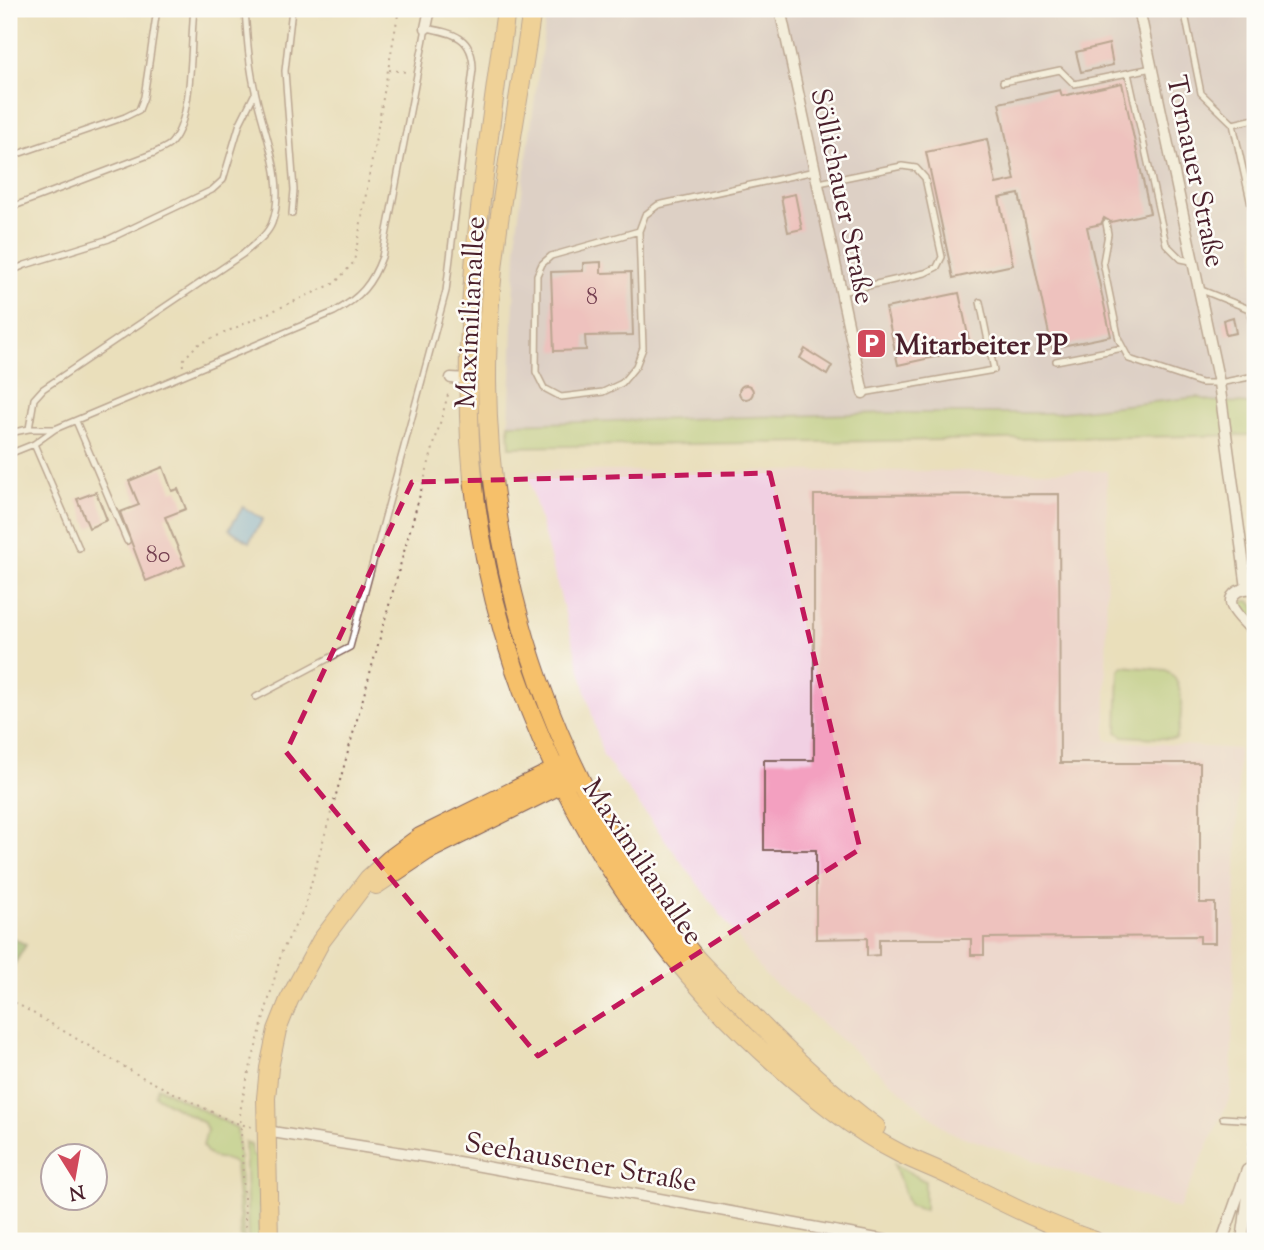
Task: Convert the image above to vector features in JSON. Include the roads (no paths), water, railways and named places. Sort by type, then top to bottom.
[{"type":"main road","name":"Maximilianallee","points":[[506,9],[460,379],[487,568],[516,673],[566,773]]},
{"type":"main road","name":"Maximilianallee","points":[[532,9],[494,264],[487,380],[489,441],[502,547],[516,610],[566,773]]},
{"type":"main road","points":[[269,1241],[265,1098],[269,1069],[278,1030],[289,1000],[321,941],[353,901],[427,850],[566,773],[636,877],[702,966],[840,1099],[905,1147],[922,1163],[1031,1217],[1096,1241]]},
{"type":"street","points":[[426,28],[430,9]]},
{"type":"street","name":"Söllichauer Straße","points":[[778,9],[863,393]]},
{"type":"street","name":"Tornauer Straße","points":[[1139,9],[1219,383],[1251,589]]},
{"type":"street","points":[[1251,589],[1233,596],[1231,603],[1255,641]]},
{"type":"street","name":"Seehausener Straße","points":[[265,1131],[464,1163],[888,1241]]},
{"type":"street","points":[[1242,1241],[1246,1227],[1254,1148]]},
{"type":"street","points":[[1222,1241],[1254,1148]]},
{"type":"street","points":[[1246,1227],[1250,1241]]},
{"type":"lane","points":[[9,157],[139,110],[144,97],[157,9]]},
{"type":"lane","points":[[9,208],[154,153],[172,143],[181,124],[187,97],[194,9]]},
{"type":"lane","points":[[29,429],[34,399],[43,389],[243,254],[272,225],[276,206],[273,168],[255,93],[245,9]]},
{"type":"lane","points":[[292,9],[285,71],[294,190],[292,214]]},
{"type":"lane","points":[[764,12],[778,9]]},
{"type":"lane","points":[[1184,9],[1201,93],[1233,124],[1255,223]]},
{"type":"lane","points":[[9,454],[34,444],[55,429],[353,302],[366,290],[382,257],[426,28],[460,38],[468,46],[473,58],[446,291],[350,647],[256,697]]},
{"type":"lane","points":[[1074,84],[1152,68]]},
{"type":"lane","points":[[1003,82],[1059,70],[1074,84],[1076,93]]},
{"type":"lane","points":[[1128,73],[1166,244],[1181,258],[1193,262]]},
{"type":"lane","points":[[9,272],[109,239],[212,190],[223,180],[240,123],[255,93]]},
{"type":"lane","points":[[1233,124],[1255,119]]},
{"type":"lane","points":[[817,183],[902,166],[916,168],[925,178],[942,257],[937,267],[925,273],[841,292]]},
{"type":"lane","points":[[639,232],[551,256],[542,264],[537,275],[536,372],[544,388],[561,397],[603,392],[622,383],[635,366],[643,348],[639,232],[645,215],[658,205],[815,171]]},
{"type":"lane","points":[[1106,223],[1108,234],[1102,262],[1119,340],[1129,359],[1201,383],[1219,383],[1255,376]]},
{"type":"lane","points":[[1199,289],[1249,309],[1255,338]]},
{"type":"lane","points":[[863,393],[994,370],[980,302]]},
{"type":"lane","points":[[1056,361],[1123,348]]},
{"type":"lane","points":[[76,421],[127,541]]},
{"type":"lane","points":[[9,433],[29,429],[55,429]]},
{"type":"lane","points":[[34,444],[79,548]]},
{"type":"lane","points":[[1223,1118],[1255,1120]]},
{"type":"water","points":[[243,507],[263,519],[249,542],[229,529]]},
{"type":"place","name":"Mitarbeiter PP","points":[[872,344]]}]
